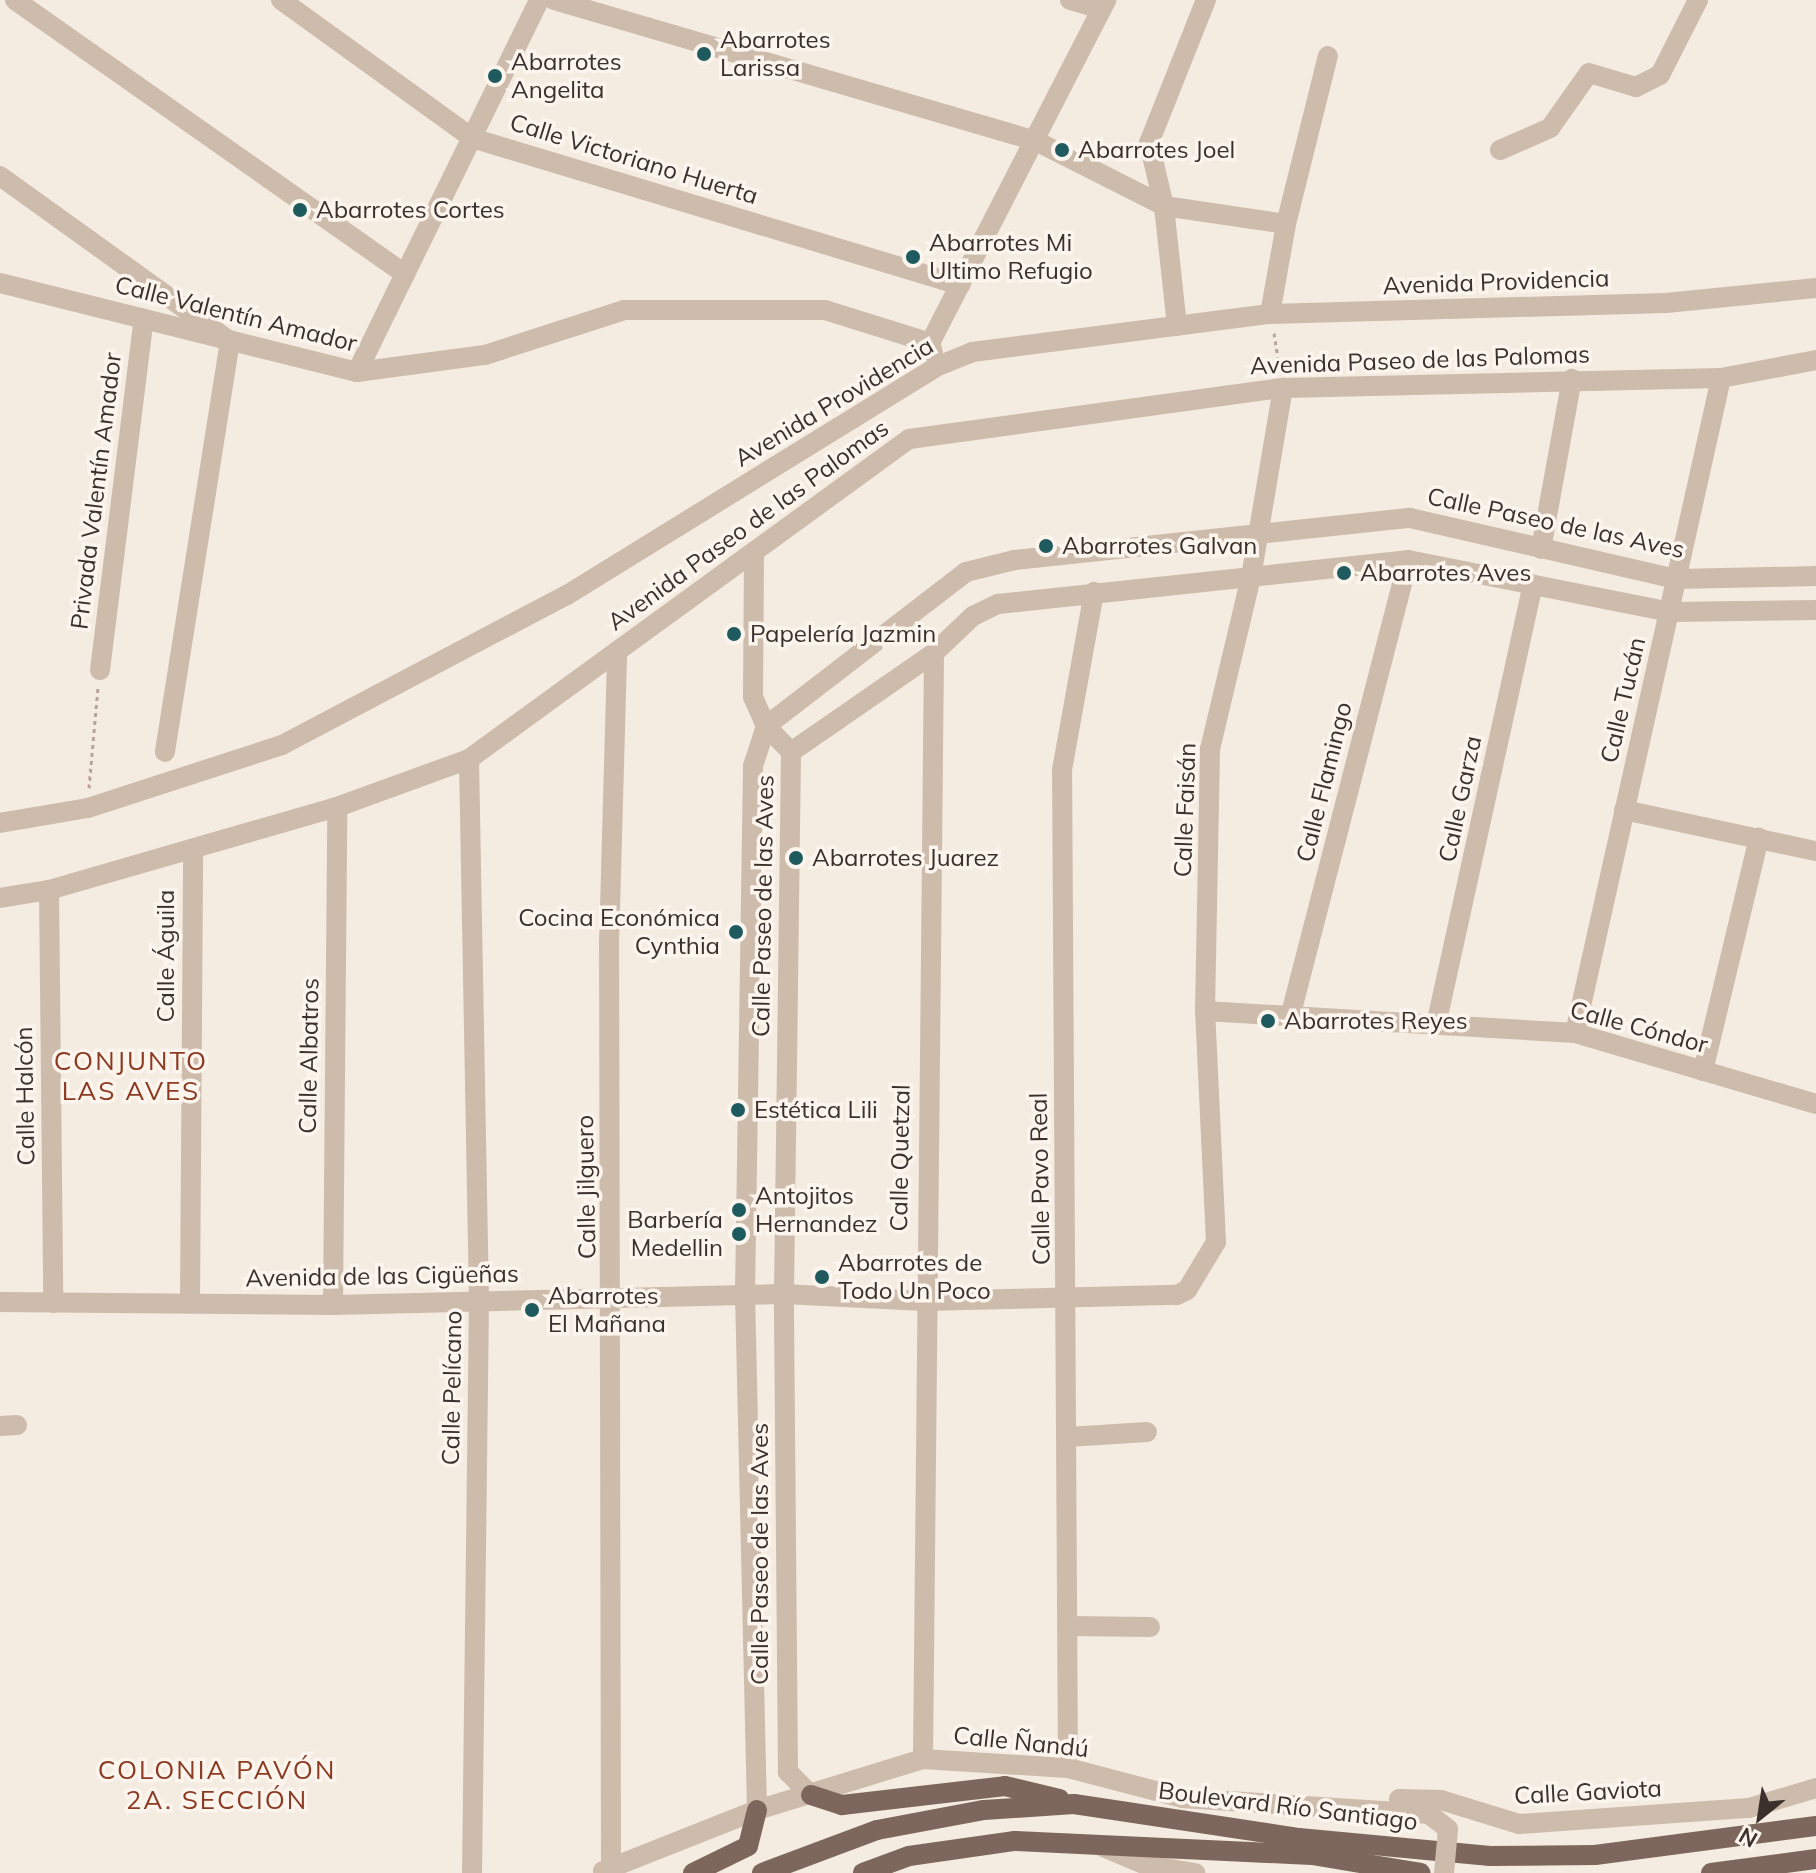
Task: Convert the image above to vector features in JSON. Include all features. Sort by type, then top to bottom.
[{"type":"main road","points":[[811,1795],[842,1805],[1005,1786],[1074,1804]]},
{"type":"main road","name":"Boulevard Río Santiago","points":[[762,1873],[877,1830],[984,1810],[1074,1804],[1299,1838],[1490,1856],[1595,1855],[1816,1826]]},
{"type":"main road","points":[[693,1873],[748,1846],[757,1810]]},
{"type":"main road","name":"Boulevard Río Santiago","points":[[863,1873],[909,1856],[963,1846],[1090,1841],[1312,1855],[1421,1873]]},
{"type":"main road","points":[[1711,1873],[1816,1859]]},
{"type":"street","points":[[15,0],[405,274]]},
{"type":"street","name":"Calle Victoriano Huerta","points":[[281,0],[472,138],[960,285]]},
{"type":"street","points":[[357,372],[539,0]]},
{"type":"street","points":[[554,0],[1036,141],[1164,206],[1286,224]]},
{"type":"street","points":[[938,366],[930,343],[1104,5],[1070,0]]},
{"type":"street","points":[[1177,326],[1164,206],[1149,143],[1206,0]]},
{"type":"street","points":[[1500,150],[1550,128],[1589,73],[1636,87],[1660,75],[1698,0]]},
{"type":"street","points":[[1270,314],[1286,224],[1328,56]]},
{"type":"street","points":[[0,176],[230,341],[165,752]]},
{"type":"street","name":"Calle Valentín Amador","points":[[0,283],[357,372],[485,355],[624,310],[825,310],[930,343]]},
{"type":"street","name":"Avenida Providencia","points":[[0,823],[88,808],[282,745],[567,595],[938,366],[972,352],[1270,314],[1666,303],[1816,288]]},
{"type":"street","name":"Privada Valentín Amador","points":[[100,670],[144,319]]},
{"type":"street","name":"Avenida Paseo de las Palomas","points":[[0,898],[49,890],[337,807],[469,759],[909,439],[1283,388],[1572,379],[1721,378],[1816,360]]},
{"type":"street","name":"Calle Tucán","points":[[1575,1033],[1721,378]]},
{"type":"street","points":[[1541,549],[1572,379]]},
{"type":"street","name":"Calle Faisán","points":[[1216,1242],[1205,1011],[1210,749],[1251,577],[1283,388]]},
{"type":"street","name":"Calle Paseo de las Aves","points":[[757,1810],[745,1294],[753,766],[766,726],[966,572],[1015,560],[1410,518],[1677,579],[1815,573]]},
{"type":"street","points":[[754,552],[753,697],[766,726],[791,752]]},
{"type":"street","name":"Calle Paseo de las Aves","points":[[811,1795],[788,1772],[784,1294],[791,752],[934,653],[973,616],[998,604],[1408,560],[1670,612],[1816,610]]},
{"type":"street","name":"Calle Flamingo","points":[[1290,1017],[1408,560]]},
{"type":"street","name":"Calle Garza","points":[[1436,1025],[1533,585]]},
{"type":"street","name":"Calle Pavo Real","points":[[1068,1768],[1070,1626],[1062,770],[1094,592]]},
{"type":"street","name":"Calle Jilguero","points":[[605,1870],[613,1299],[609,944],[617,651]]},
{"type":"street","name":"Calle Quetzal","points":[[923,1759],[924,1301],[934,653]]},
{"type":"street","name":"Calle Pelícano","points":[[469,759],[479,1302],[472,1873]]},
{"type":"street","name":"Calle Albatros","points":[[333,1305],[337,807]]},
{"type":"street","points":[[1624,810],[1816,851]]},
{"type":"street","points":[[1703,1071],[1759,838]]},
{"type":"street","name":"Calle Águila","points":[[190,1303],[193,849]]},
{"type":"street","name":"Calle Halcón","points":[[49,890],[53,1303]]},
{"type":"street","name":"Calle Cóndor","points":[[1205,1011],[1575,1033],[1703,1071],[1813,1097]]},
{"type":"street","name":"Avenida de las Cigüeñas","points":[[0,1302],[333,1305],[745,1294],[924,1301],[1177,1295],[1199,1276],[1216,1242]]},
{"type":"street","points":[[1068,1437],[1147,1432]]},
{"type":"street","points":[[1070,1626],[1150,1627]]},
{"type":"street","name":"Calle Ñandú","points":[[605,1870],[757,1810],[923,1759],[1068,1768],[1182,1798],[1429,1814],[1448,1829],[1444,1873]]},
{"type":"street","name":"Calle Gaviota","points":[[1317,1807],[1347,1798],[1441,1800],[1519,1824],[1749,1808],[1816,1788]]},
{"type":"street","points":[[1090,1841],[1146,1865],[1195,1873]]},
{"type":"path","points":[[1270,314],[1283,388]]},
{"type":"path","points":[[88,808],[100,670]]},
{"type":"place","name":"Abarrotes Larissa","points":[[704,54]]},
{"type":"place","name":"Abarrotes Angelita","points":[[495,76]]},
{"type":"place","name":"Abarrotes Joel","points":[[1062,150]]},
{"type":"place","name":"Abarrotes Cortes","points":[[300,210]]},
{"type":"place","name":"Abarrotes Mi Ultimo Refugio","points":[[913,257]]},
{"type":"place","name":"Abarrotes Galvan","points":[[1046,546]]},
{"type":"place","name":"Abarrotes Aves","points":[[1344,573]]},
{"type":"place","name":"Papelería Jazmin","points":[[734,634]]},
{"type":"place","name":"Abarrotes Juarez","points":[[796,858]]},
{"type":"place","name":"Cocina Económica Cynthia","points":[[736,932]]},
{"type":"place","name":"Abarrotes Reyes","points":[[1268,1021]]},
{"type":"place","name":"Estética Lili","points":[[738,1110]]},
{"type":"place","name":"Antojitos Hernandez","points":[[739,1210]]},
{"type":"place","name":"Barbería Medellin","points":[[739,1234]]},
{"type":"place","name":"Abarrotes de Todo Un Poco","points":[[822,1277]]},
{"type":"place","name":"Abarrotes El Mañana","points":[[532,1310]]},
{"type":"district","name":"CONJUNTO LAS AVES","points":[[131,1076]]},
{"type":"district","name":"COLONIA PAVÓN 2A. SECCIÓN","points":[[217,1785]]}]
